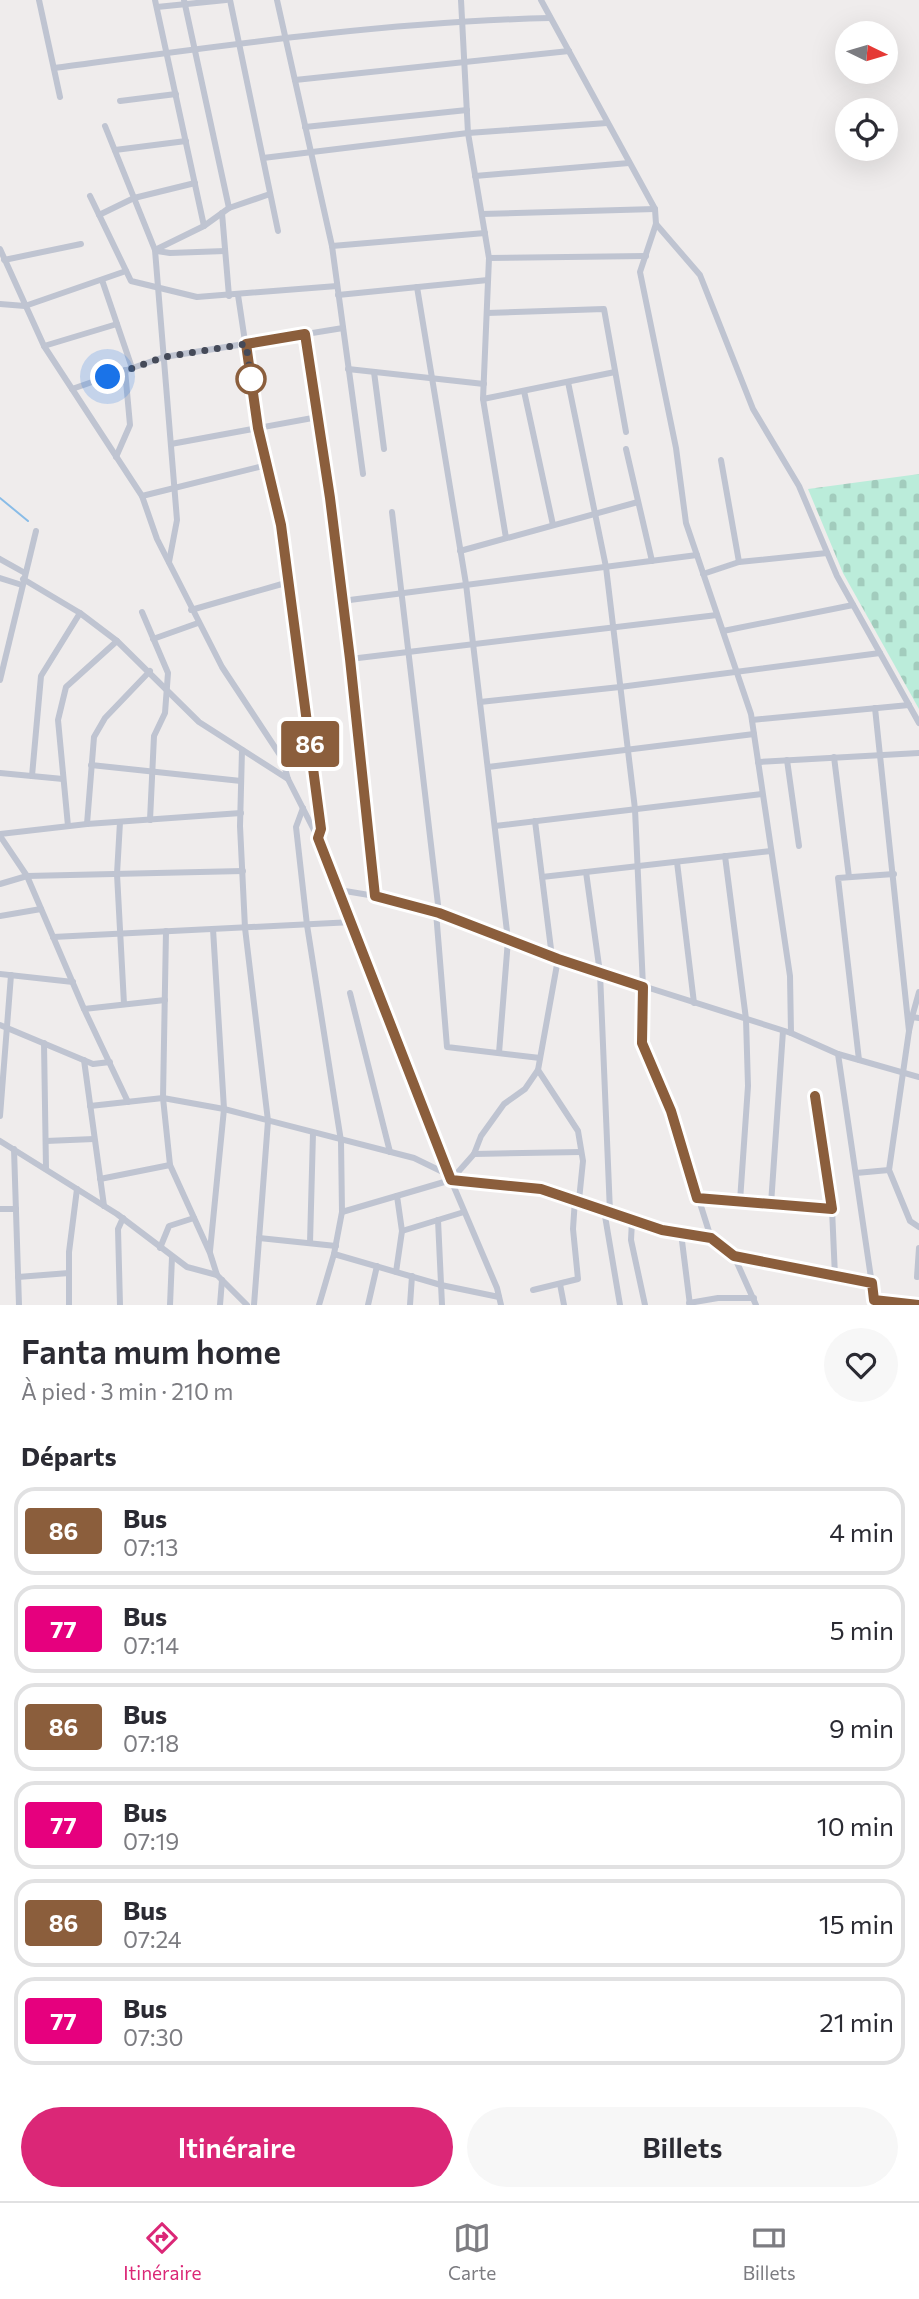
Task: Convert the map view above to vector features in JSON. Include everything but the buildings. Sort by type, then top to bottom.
[{"type":"street","points":[[38,0],[60,97]]},
{"type":"street","points":[[204,226],[156,3],[228,0],[278,231]]},
{"type":"street","points":[[277,0],[332,246],[363,474]]},
{"type":"street","points":[[461,0],[468,133],[489,258],[483,400],[506,538]]},
{"type":"street","points":[[541,0],[655,209],[656,224],[640,272],[676,448],[686,523],[752,720],[790,976],[791,1033]]},
{"type":"street","points":[[184,2],[225,211],[229,296]]},
{"type":"street","points":[[54,68],[239,43],[463,20],[550,18]]},
{"type":"street","points":[[295,80],[569,51]]},
{"type":"street","points":[[120,102],[176,94]]},
{"type":"street","points":[[305,127],[467,110]]},
{"type":"street","points":[[263,158],[468,133],[607,123]]},
{"type":"street","points":[[105,126],[155,250],[177,520],[169,564]]},
{"type":"street","points":[[115,150],[186,141]]},
{"type":"street","points":[[475,176],[629,163]]},
{"type":"street","points":[[99,215],[134,198],[195,183]]},
{"type":"street","points":[[155,250],[204,226],[225,211],[270,194]]},
{"type":"street","points":[[90,196],[131,281],[197,297],[337,286]]},
{"type":"street","points":[[482,214],[655,209]]},
{"type":"street","points":[[656,224],[700,275],[752,409],[799,485],[827,553],[853,605],[919,723]]},
{"type":"street","points":[[332,246],[485,233]]},
{"type":"street","points":[[4,260],[80,244]]},
{"type":"street","points":[[0,249],[44,346],[142,496],[156,539],[191,610],[222,667],[282,758],[288,779],[318,838],[353,922],[500,1301]]},
{"type":"street","points":[[155,250],[170,253],[225,251]]},
{"type":"street","points":[[489,258],[646,256]]},
{"type":"street","points":[[0,304],[25,306],[126,271]]},
{"type":"street","points":[[102,280],[129,369],[130,425],[116,457]]},
{"type":"street","points":[[338,295],[488,280]]},
{"type":"street","points":[[417,287],[466,584],[508,940],[499,1053]]},
{"type":"street","points":[[238,295],[258,428],[281,525],[321,829],[318,838]]},
{"type":"street","points":[[486,313],[604,309],[625,432]]},
{"type":"street","points":[[44,346],[117,324]]},
{"type":"street","points":[[72,389],[164,357],[343,328]]},
{"type":"street","points":[[305,334],[350,659],[375,896]]},
{"type":"street","points":[[348,369],[484,384]]},
{"type":"street","points":[[374,372],[384,449]]},
{"type":"street","points":[[483,400],[615,372]]},
{"type":"street","points":[[568,382],[606,567],[635,809],[643,987],[642,1043],[671,1111],[711,1238]]},
{"type":"street","points":[[524,391],[553,525]]},
{"type":"street","points":[[171,444],[318,417]]},
{"type":"street","points":[[626,449],[652,561]]},
{"type":"street","points":[[721,460],[738,562]]},
{"type":"street","points":[[142,496],[267,465]]},
{"type":"street","points":[[460,551],[638,502]]},
{"type":"street","points":[[392,512],[438,913],[447,1047],[540,1058]]},
{"type":"street","points":[[0,680],[36,531]]},
{"type":"street","points":[[703,574],[738,562],[827,553]]},
{"type":"street","points":[[342,601],[697,555]]},
{"type":"street","points":[[0,559],[23,579],[80,613],[117,641],[200,722],[288,779]]},
{"type":"street","points":[[0,578],[23,579]]},
{"type":"street","points":[[191,610],[289,582]]},
{"type":"street","points":[[723,631],[853,605]]},
{"type":"street","points":[[142,612],[168,673],[165,713],[154,736],[150,820]]},
{"type":"street","points":[[32,776],[41,676],[80,613]]},
{"type":"street","points":[[350,659],[717,615]]},
{"type":"street","points":[[153,639],[198,623]]},
{"type":"street","points":[[68,827],[58,720],[66,687],[117,641]]},
{"type":"street","points":[[480,702],[620,688],[880,653]]},
{"type":"street","points":[[87,824],[94,737],[105,718],[150,671]]},
{"type":"street","points":[[752,720],[909,705]]},
{"type":"street","points":[[875,708],[909,1031],[889,1170],[910,1221],[919,1227]]},
{"type":"street","points":[[488,767],[754,734]]},
{"type":"street","points":[[242,750],[245,928],[268,1121],[254,1305]]},
{"type":"street","points":[[758,762],[919,753]]},
{"type":"street","points":[[834,757],[849,877]]},
{"type":"street","points":[[787,760],[799,846]]},
{"type":"street","points":[[91,765],[242,781]]},
{"type":"street","points":[[0,773],[64,779]]},
{"type":"street","points":[[495,826],[762,794]]},
{"type":"street","points":[[303,808],[296,827],[307,925],[341,1141],[342,1212],[335,1250],[319,1305]]},
{"type":"street","points":[[128,1102],[84,1009],[27,876],[0,835],[87,824],[241,813]]},
{"type":"street","points":[[342,1212],[450,1177],[474,1154],[481,1136],[503,1104],[526,1088],[538,1070],[555,958],[535,821]]},
{"type":"street","points":[[120,822],[117,874],[124,1004]]},
{"type":"street","points":[[542,877],[771,851]]},
{"type":"street","points":[[725,856],[746,1019],[748,1086],[740,1201]]},
{"type":"street","points":[[677,862],[694,1003]]},
{"type":"street","points":[[0,884],[27,876],[243,871]]},
{"type":"street","points":[[586,872],[600,973],[607,1212],[620,1305]]},
{"type":"street","points":[[859,1060],[838,878],[894,874]]},
{"type":"street","points":[[339,890],[375,896],[438,913],[555,958],[791,1033],[838,1054],[919,1077]]},
{"type":"street","points":[[0,916],[41,909]]},
{"type":"street","points":[[53,937],[353,922]]},
{"type":"street","points":[[210,1253],[224,1109],[212,929]]},
{"type":"street","points":[[166,932],[163,1098],[170,1165],[220,1277],[247,1305]]},
{"type":"street","points":[[0,974],[73,982]]},
{"type":"street","points":[[0,1116],[4,1027],[12,975]]},
{"type":"street","points":[[909,1031],[916,1017],[919,992]]},
{"type":"street","points":[[350,993],[390,1152]]},
{"type":"street","points":[[84,1009],[165,1000]]},
{"type":"street","points":[[4,1027],[93,1064],[110,1062]]},
{"type":"street","points":[[771,1204],[783,1031]]},
{"type":"street","points":[[44,1043],[46,1169]]},
{"type":"street","points":[[838,1054],[875,1302],[919,1305]]},
{"type":"street","points":[[83,1060],[104,1206]]},
{"type":"street","points":[[533,1290],[578,1279],[573,1229],[583,1161],[578,1131],[538,1070]]},
{"type":"street","points":[[815,1096],[832,1209],[835,1276]]},
{"type":"street","points":[[90,1106],[163,1098],[224,1109],[414,1158],[450,1177],[541,1189],[632,1221],[711,1238],[734,1256],[872,1283]]},
{"type":"street","points":[[310,1243],[313,1133]]},
{"type":"street","points":[[46,1141],[94,1139]]},
{"type":"street","points":[[0,1141],[123,1218],[187,1267],[220,1277]]},
{"type":"street","points":[[14,1149],[19,1305]]},
{"type":"street","points":[[474,1154],[581,1152]]},
{"type":"street","points":[[100,1179],[170,1165]]},
{"type":"street","points":[[856,1172],[889,1170]]},
{"type":"street","points":[[69,1305],[69,1252],[77,1189]]},
{"type":"street","points":[[396,1272],[402,1231],[397,1196]]},
{"type":"street","points":[[697,1198],[832,1209]]},
{"type":"street","points":[[0,1209],[16,1209]]},
{"type":"street","points":[[402,1231],[464,1212]]},
{"type":"street","points":[[120,1305],[118,1229],[123,1218]]},
{"type":"street","points":[[160,1248],[169,1226],[194,1218]]},
{"type":"street","points":[[438,1220],[442,1305]]},
{"type":"street","points":[[632,1221],[631,1240],[645,1305]]},
{"type":"street","points":[[681,1233],[690,1304],[718,1298],[755,1302]]},
{"type":"street","points":[[259,1238],[310,1243],[396,1272],[500,1301]]},
{"type":"street","points":[[917,1277],[919,1248]]},
{"type":"street","points":[[734,1256],[755,1302]]},
{"type":"street","points":[[170,1305],[172,1257]]},
{"type":"street","points":[[368,1305],[377,1266]]},
{"type":"street","points":[[18,1277],[69,1273]]},
{"type":"street","points":[[410,1305],[412,1276]]},
{"type":"street","points":[[220,1277],[220,1305]]},
{"type":"street","points":[[560,1284],[564,1305]]},
{"type":"green space","points":[[919,474],[919,709],[843,573],[808,489]]},
{"type":"waterway","points":[[0,498],[28,521]]},
{"type":"bus line","name":"86","points":[[815,1096],[832,1209],[697,1198],[671,1111],[642,1043],[643,987],[558,959],[439,913],[375,896],[330,498],[305,334],[246,344],[258,428],[281,525],[321,829],[318,838],[353,922],[451,1180],[541,1189],[662,1230],[711,1238],[734,1256],[872,1283],[874,1300],[919,1305]]},
{"type":"route","points":[[108,377],[164,357],[246,344],[252,386],[251,379]]}]
